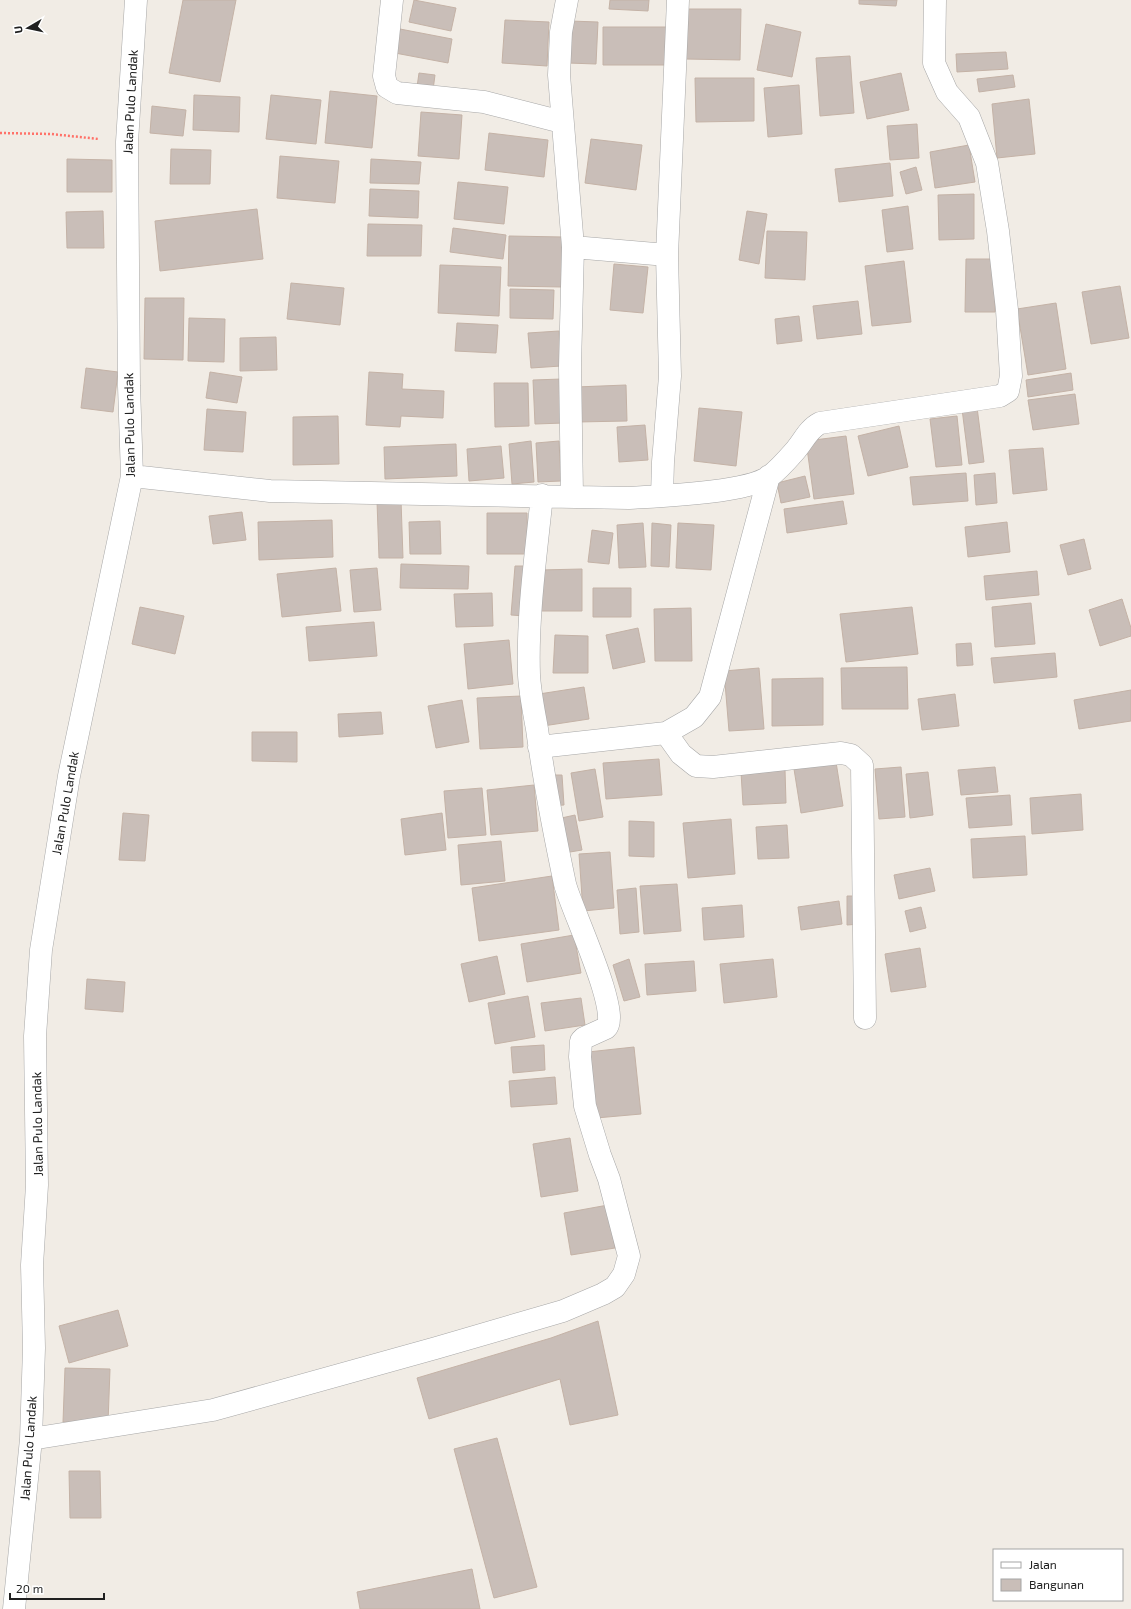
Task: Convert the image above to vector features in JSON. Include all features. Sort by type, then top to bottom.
[{"type":"street","name":"Jalan Pulo Landak","points":[[14,1609],[31,1440],[34,1348],[32,1265],[37,1184],[35,1036],[41,950],[69,776],[132,476],[129,386],[127,142],[136,0]]},
{"type":"street","points":[[392,0],[384,76],[387,87],[396,93],[484,102],[562,122]]},
{"type":"street","points":[[662,496],[663,462],[670,376],[668,255],[678,0]]},
{"type":"street","points":[[132,476],[270,491],[542,495],[629,498],[662,496],[725,489],[746,485],[769,476],[794,452],[813,426],[820,423],[1000,396],[1008,391],[1011,376],[1007,310],[998,231],[987,163],[969,117],[948,92],[934,63],[935,0]]},
{"type":"street","points":[[561,1],[559,75],[573,247],[570,367],[572,496]]},
{"type":"street","points":[[573,247],[668,255]]},
{"type":"street","points":[[539,747],[666,733],[694,717],[710,697],[769,476]]},
{"type":"street","points":[[31,1440],[213,1410],[429,1350],[562,1311],[603,1294],[615,1287],[624,1274],[629,1256],[609,1179],[585,1106],[580,1057],[581,1041],[584,1038],[609,1026],[610,1017],[598,971],[567,892],[546,790],[529,676],[533,586],[542,495]]},
{"type":"street","points":[[666,733],[681,754],[696,766],[713,767],[841,753],[852,755],[862,765],[865,1018]]},
{"type":"path","points":[[0,133],[51,134],[127,142]]},
{"type":"building","points":[[183,0],[236,0],[220,82],[169,73]]},
{"type":"building","points":[[414,0],[456,8],[451,31],[409,22]]},
{"type":"building","points":[[610,0],[649,0],[648,11],[609,9]]},
{"type":"building","points":[[859,0],[897,0],[896,6],[859,4]]},
{"type":"building","points":[[685,9],[741,9],[740,60],[685,59]]},
{"type":"building","points":[[505,20],[549,22],[547,66],[502,63]]},
{"type":"building","points":[[570,21],[598,22],[596,64],[568,63]]},
{"type":"building","points":[[766,24],[801,32],[792,77],[757,70]]},
{"type":"building","points":[[603,27],[668,27],[668,65],[603,65]]},
{"type":"building","points":[[400,29],[452,39],[448,63],[395,53]]},
{"type":"building","points":[[1006,52],[1008,69],[957,72],[956,54]]},
{"type":"building","points":[[850,56],[854,113],[820,116],[816,58]]},
{"type":"building","points":[[419,73],[435,75],[433,90],[417,87]]},
{"type":"building","points":[[901,73],[909,110],[867,119],[860,82]]},
{"type":"building","points":[[1013,75],[1015,87],[979,92],[977,79]]},
{"type":"building","points":[[695,78],[754,78],[754,121],[696,122]]},
{"type":"building","points":[[799,85],[802,134],[768,137],[764,88]]},
{"type":"building","points":[[330,91],[377,96],[372,148],[325,143]]},
{"type":"building","points":[[194,95],[240,97],[239,132],[193,130]]},
{"type":"building","points":[[271,95],[321,100],[316,144],[266,139]]},
{"type":"building","points":[[1029,99],[1035,154],[997,158],[992,104]]},
{"type":"building","points":[[152,106],[186,110],[183,136],[150,133]]},
{"type":"building","points":[[421,112],[462,115],[459,159],[418,156]]},
{"type":"building","points":[[917,124],[919,158],[890,160],[887,126]]},
{"type":"building","points":[[489,133],[548,140],[544,177],[485,170]]},
{"type":"building","points":[[591,139],[642,145],[636,190],[585,183]]},
{"type":"building","points":[[969,145],[975,182],[935,188],[930,152]]},
{"type":"building","points":[[171,149],[211,150],[210,184],[170,184]]},
{"type":"building","points":[[280,156],[339,161],[335,203],[277,198]]},
{"type":"building","points":[[67,159],[112,160],[112,192],[67,192]]},
{"type":"building","points":[[371,159],[421,162],[419,184],[370,183]]},
{"type":"building","points":[[890,163],[893,196],[839,202],[835,169]]},
{"type":"building","points":[[916,167],[922,190],[906,194],[900,172]]},
{"type":"building","points":[[458,182],[508,187],[504,224],[454,219]]},
{"type":"building","points":[[370,189],[419,191],[418,218],[369,216]]},
{"type":"building","points":[[974,194],[974,239],[939,240],[938,195]]},
{"type":"building","points":[[908,206],[913,249],[887,252],[882,210]]},
{"type":"building","points":[[257,209],[263,259],[160,271],[155,221]]},
{"type":"building","points":[[103,211],[104,248],[67,248],[66,212]]},
{"type":"building","points":[[747,211],[767,214],[759,264],[739,260]]},
{"type":"building","points":[[368,224],[422,225],[421,256],[367,256]]},
{"type":"building","points":[[453,228],[506,235],[503,259],[450,252]]},
{"type":"building","points":[[767,231],[807,232],[805,280],[765,278]]},
{"type":"building","points":[[509,236],[563,237],[562,287],[508,286]]},
{"type":"building","points":[[966,259],[995,259],[995,312],[965,312]]},
{"type":"building","points":[[904,261],[911,322],[872,326],[865,266]]},
{"type":"building","points":[[614,264],[648,267],[643,313],[610,310]]},
{"type":"building","points":[[440,265],[501,267],[499,316],[438,313]]},
{"type":"building","points":[[291,283],[344,288],[340,325],[287,319]]},
{"type":"building","points":[[1120,286],[1129,338],[1091,344],[1082,292]]},
{"type":"building","points":[[510,289],[554,290],[553,319],[510,318]]},
{"type":"building","points":[[145,298],[184,298],[183,360],[144,359]]},
{"type":"building","points":[[858,301],[862,334],[817,339],[813,306]]},
{"type":"building","points":[[1056,303],[1066,369],[1028,375],[1017,309]]},
{"type":"building","points":[[799,316],[802,341],[777,344],[775,319]]},
{"type":"building","points":[[189,318],[225,319],[224,362],[188,361]]},
{"type":"building","points":[[457,323],[498,325],[496,353],[455,351]]},
{"type":"building","points":[[559,331],[561,366],[531,368],[528,333]]},
{"type":"building","points":[[276,337],[277,370],[240,371],[240,338]]},
{"type":"building","points":[[86,368],[118,372],[113,412],[81,408]]},
{"type":"building","points":[[210,372],[242,377],[237,403],[206,398]]},
{"type":"building","points":[[369,372],[403,374],[402,389],[444,391],[443,418],[401,416],[400,427],[366,425]]},
{"type":"building","points":[[1071,373],[1073,390],[1028,397],[1026,380]]},
{"type":"building","points":[[562,379],[564,423],[535,424],[533,380]]},
{"type":"building","points":[[494,383],[528,383],[529,426],[495,427]]},
{"type":"building","points":[[626,385],[627,421],[577,422],[576,387]]},
{"type":"building","points":[[1075,394],[1079,424],[1033,430],[1028,400]]},
{"type":"building","points":[[977,407],[984,462],[969,464],[962,409]]},
{"type":"building","points":[[699,408],[742,412],[736,466],[694,461]]},
{"type":"building","points":[[207,409],[246,412],[243,452],[204,450]]},
{"type":"building","points":[[338,416],[339,464],[293,465],[293,417]]},
{"type":"building","points":[[957,416],[962,465],[936,467],[930,419]]},
{"type":"building","points":[[645,425],[648,460],[619,462],[617,427]]},
{"type":"building","points":[[899,426],[908,467],[868,476],[858,436]]},
{"type":"building","points":[[846,436],[854,494],[814,499],[806,441]]},
{"type":"building","points":[[531,441],[534,482],[512,484],[509,444]]},
{"type":"building","points":[[559,441],[561,481],[538,482],[536,443]]},
{"type":"building","points":[[456,444],[457,476],[385,479],[384,447]]},
{"type":"building","points":[[501,446],[504,478],[469,481],[467,449]]},
{"type":"building","points":[[1043,448],[1047,490],[1013,494],[1009,450]]},
{"type":"building","points":[[966,473],[968,501],[913,505],[910,477]]},
{"type":"building","points":[[995,473],[997,503],[976,505],[974,475]]},
{"type":"building","points":[[805,476],[810,497],[781,503],[777,483]]},
{"type":"building","points":[[401,500],[403,558],[379,558],[377,501]]},
{"type":"building","points":[[843,501],[847,524],[787,533],[784,509]]},
{"type":"building","points":[[242,512],[246,540],[213,544],[209,516]]},
{"type":"building","points":[[487,513],[527,513],[528,554],[487,554]]},
{"type":"building","points":[[332,520],[333,557],[259,560],[258,522]]},
{"type":"building","points":[[440,521],[441,554],[410,554],[409,522]]},
{"type":"building","points":[[1007,522],[1010,552],[968,557],[965,527]]},
{"type":"building","points":[[643,523],[646,567],[619,568],[617,525]]},
{"type":"building","points":[[652,523],[671,525],[669,567],[651,566]]},
{"type":"building","points":[[678,523],[714,525],[711,570],[676,568]]},
{"type":"building","points":[[592,530],[613,533],[609,564],[588,562]]},
{"type":"building","points":[[1084,539],[1091,569],[1068,575],[1060,545]]},
{"type":"building","points":[[401,564],[469,566],[468,589],[400,588]]},
{"type":"building","points":[[515,566],[527,566],[525,616],[511,615]]},
{"type":"building","points":[[336,568],[341,611],[282,617],[277,574]]},
{"type":"building","points":[[377,568],[381,610],[354,612],[350,570]]},
{"type":"building","points":[[582,569],[582,611],[540,611],[540,570]]},
{"type":"building","points":[[1037,571],[1039,595],[986,600],[984,576]]},
{"type":"building","points":[[593,588],[631,588],[631,617],[593,617]]},
{"type":"building","points":[[492,593],[493,626],[456,627],[454,594]]},
{"type":"building","points":[[1122,599],[1131,628],[1131,636],[1100,646],[1089,610]]},
{"type":"building","points":[[1031,603],[1035,644],[995,647],[992,607]]},
{"type":"building","points":[[140,607],[184,616],[175,654],[132,644]]},
{"type":"building","points":[[912,607],[918,654],[846,662],[840,614]]},
{"type":"building","points":[[691,608],[692,661],[655,661],[654,609]]},
{"type":"building","points":[[374,622],[377,656],[309,661],[306,627]]},
{"type":"building","points":[[638,628],[645,662],[613,669],[606,635]]},
{"type":"building","points":[[555,635],[588,636],[588,673],[553,673]]},
{"type":"building","points":[[509,640],[513,684],[468,689],[464,644]]},
{"type":"building","points":[[971,643],[973,665],[957,666],[956,644]]},
{"type":"building","points":[[1055,653],[1057,677],[994,683],[991,658]]},
{"type":"building","points":[[907,667],[908,709],[842,709],[841,668]]},
{"type":"building","points":[[759,668],[764,729],[729,731],[724,671]]},
{"type":"building","points":[[823,678],[823,725],[772,726],[772,679]]},
{"type":"building","points":[[584,687],[589,719],[543,726],[539,694]]},
{"type":"building","points":[[1131,690],[1131,721],[1079,729],[1074,700]]},
{"type":"building","points":[[955,694],[959,726],[922,730],[918,699]]},
{"type":"building","points":[[521,696],[523,747],[480,749],[477,698]]},
{"type":"building","points":[[462,700],[469,742],[436,748],[428,706]]},
{"type":"building","points":[[381,712],[383,734],[339,737],[338,714]]},
{"type":"building","points":[[252,732],[297,732],[297,762],[252,761]]},
{"type":"building","points":[[659,759],[662,795],[606,799],[603,763]]},
{"type":"building","points":[[836,762],[843,806],[801,813],[794,769]]},
{"type":"building","points":[[901,767],[905,817],[879,819],[875,769]]},
{"type":"building","points":[[995,767],[998,792],[961,795],[958,770]]},
{"type":"building","points":[[595,769],[603,817],[579,821],[571,773]]},
{"type":"building","points":[[785,770],[786,803],[743,805],[741,772]]},
{"type":"building","points":[[928,772],[933,815],[910,818],[906,774]]},
{"type":"building","points":[[548,775],[562,775],[564,805],[549,806]]},
{"type":"building","points":[[534,785],[538,831],[491,835],[487,790]]},
{"type":"building","points":[[482,788],[486,835],[448,838],[444,791]]},
{"type":"building","points":[[1081,794],[1083,830],[1032,834],[1030,798]]},
{"type":"building","points":[[1010,795],[1012,825],[969,828],[966,798]]},
{"type":"building","points":[[123,813],[149,815],[145,861],[119,860]]},
{"type":"building","points":[[442,813],[446,850],[405,855],[401,819]]},
{"type":"building","points":[[575,815],[582,850],[564,853],[557,819]]},
{"type":"building","points":[[731,819],[735,874],[688,878],[683,823]]},
{"type":"building","points":[[629,821],[654,822],[654,857],[629,856]]},
{"type":"building","points":[[787,825],[789,858],[758,859],[756,827]]},
{"type":"building","points":[[1025,836],[1027,875],[973,878],[971,839]]},
{"type":"building","points":[[501,841],[505,881],[461,885],[458,845]]},
{"type":"building","points":[[610,852],[614,908],[583,911],[579,854]]},
{"type":"building","points":[[930,868],[935,891],[899,899],[894,875]]},
{"type":"building","points":[[552,876],[559,930],[479,941],[472,888]]},
{"type":"building","points":[[677,884],[681,931],[644,934],[640,886]]},
{"type":"building","points":[[636,888],[639,932],[620,934],[617,890]]},
{"type":"building","points":[[847,896],[859,896],[860,924],[847,925]]},
{"type":"building","points":[[839,901],[842,924],[801,930],[798,907]]},
{"type":"building","points":[[742,905],[744,937],[704,940],[702,908]]},
{"type":"building","points":[[921,907],[926,928],[910,932],[905,911]]},
{"type":"building","points":[[574,935],[581,973],[527,982],[521,944]]},
{"type":"building","points":[[920,948],[926,987],[891,992],[885,954]]},
{"type":"building","points":[[497,956],[505,994],[469,1002],[461,964]]},
{"type":"building","points":[[629,959],[640,997],[624,1001],[613,965]]},
{"type":"building","points":[[773,959],[777,997],[724,1003],[720,964]]},
{"type":"building","points":[[694,961],[696,991],[647,995],[645,964]]},
{"type":"building","points":[[87,979],[125,982],[123,1012],[85,1009]]},
{"type":"building","points":[[528,996],[535,1037],[495,1044],[488,1003]]},
{"type":"building","points":[[581,998],[585,1025],[545,1031],[541,1003]]},
{"type":"building","points":[[544,1045],[545,1070],[513,1073],[511,1047]]},
{"type":"building","points":[[634,1047],[641,1114],[596,1118],[588,1052]]},
{"type":"building","points":[[555,1077],[557,1104],[511,1107],[509,1081]]},
{"type":"building","points":[[570,1138],[578,1191],[541,1197],[533,1144]]},
{"type":"building","points":[[608,1205],[615,1248],[571,1255],[564,1213]]},
{"type":"building","points":[[118,1310],[128,1346],[69,1363],[59,1326]]},
{"type":"building","points":[[598,1321],[618,1415],[570,1425],[560,1379],[429,1419],[417,1378],[551,1338]]},
{"type":"building","points":[[65,1368],[110,1369],[108,1423],[63,1422]]},
{"type":"building","points":[[497,1438],[537,1587],[494,1598],[454,1449]]},
{"type":"building","points":[[69,1471],[100,1471],[101,1518],[70,1518]]},
{"type":"building","points":[[472,1569],[480,1609],[360,1609],[357,1592]]}]
